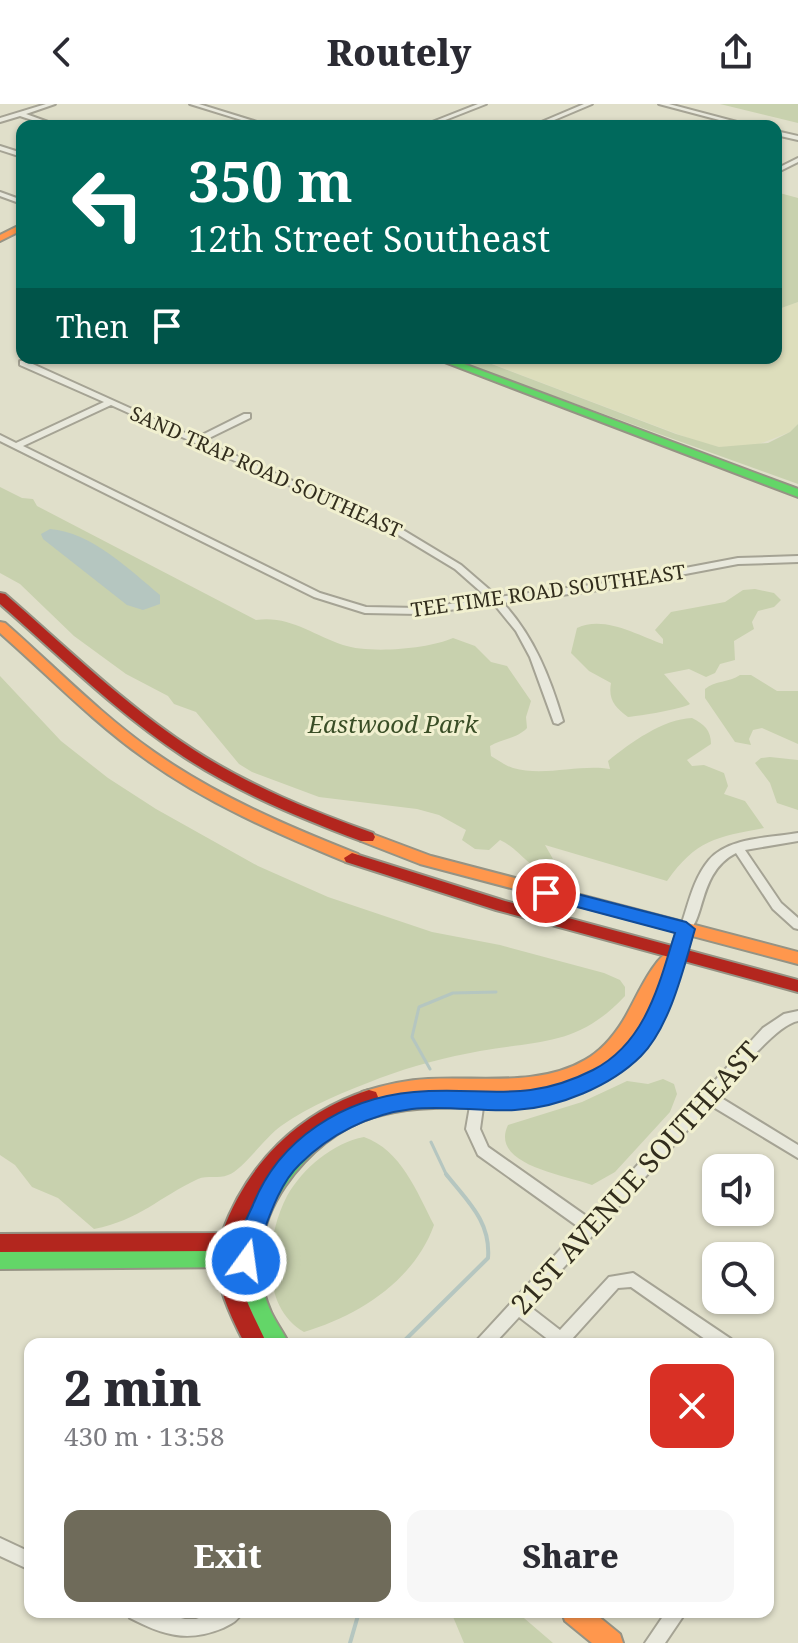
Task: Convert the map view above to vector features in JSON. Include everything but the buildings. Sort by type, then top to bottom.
[{"type":"street","points":[[0,120],[52,104]]},
{"type":"street","points":[[193,104],[247,120]]},
{"type":"street","points":[[441,120],[483,104]]},
{"type":"street","points":[[550,120],[589,104]]},
{"type":"street","points":[[662,104],[725,120]]},
{"type":"street","points":[[20,114],[38,120]]},
{"type":"street","name":"SAND TRAP ROAD SOUTHEAST","points":[[25,364],[400,532],[456,565],[497,600],[540,660],[558,721]]},
{"type":"street","points":[[455,364],[798,493]]},
{"type":"street","points":[[16,446],[111,402]]},
{"type":"street","points":[[196,441],[247,416]]},
{"type":"street","name":"TEE TIME ROAD SOUTHEAST","points":[[0,438],[335,602],[365,610],[400,612],[632,582],[738,561],[798,559]]},
{"type":"street","points":[[0,597],[165,737],[258,793],[330,826],[426,860],[798,958]]},
{"type":"street","points":[[0,626],[127,740],[171,771],[257,819],[331,852],[407,879],[798,986]]},
{"type":"street","points":[[274,1338],[258,1312],[246,1261],[249,1242],[272,1184],[291,1159],[336,1123],[390,1104],[536,1085],[590,1065],[608,1053],[638,1013],[655,974],[676,953],[715,861],[739,849],[798,837]]},
{"type":"street","points":[[739,849],[777,906],[798,925]]},
{"type":"street","name":"21ST AVENUE SOUTHEAST","points":[[490,1338],[768,1032],[794,1017]]},
{"type":"street","points":[[253,1338],[242,1315],[227,1259],[256,1180],[290,1138],[314,1121],[365,1097],[427,1086],[478,1094]]},
{"type":"street","points":[[478,1094],[473,1129],[483,1151],[591,1228]]},
{"type":"street","points":[[709,1098],[798,1152]]},
{"type":"street","points":[[0,1243],[249,1242]]},
{"type":"street","points":[[0,1260],[104,1257],[246,1261]]},
{"type":"street","points":[[567,1338],[614,1282],[633,1280],[716,1338]]},
{"type":"street","points":[[518,1307],[559,1338]]},
{"type":"street","points":[[0,1547],[24,1558]]},
{"type":"street","points":[[148,1618],[191,1631],[214,1626],[225,1618]]},
{"type":"street","points":[[581,1618],[611,1643]]},
{"type":"street","points":[[654,1643],[673,1618]]},
{"type":"green space","points":[[720,104],[798,104],[798,123]]},
{"type":"green space","points":[[782,194],[798,198],[798,302],[782,308]]},
{"type":"green space","points":[[798,302],[798,424],[790,432],[754,446],[719,447],[696,441],[492,364],[782,364],[782,308]]},
{"type":"green space","points":[[465,364],[492,364],[676,434],[719,447],[768,443],[790,432],[798,424],[798,484]]},
{"type":"green space","name":"Eastwood Park","points":[[0,487],[22,498],[33,499],[37,506],[256,620],[290,623],[354,648],[399,649],[453,638],[475,646],[491,662],[507,666],[531,701],[526,717],[527,728],[490,746],[491,756],[513,768],[537,771],[610,769],[608,761],[637,740],[658,727],[692,718],[706,728],[711,744],[687,760],[692,766],[704,765],[724,773],[728,786],[724,794],[745,801],[764,828],[708,842],[688,857],[667,881],[545,845],[557,866],[550,873],[536,868],[500,840],[489,850],[475,849],[462,840],[466,830],[439,815],[417,809],[319,797],[252,772],[239,764],[196,712],[174,704],[168,696],[126,674],[74,636],[20,584],[0,573]]},
{"type":"green space","points":[[743,590],[774,593],[781,600],[774,607],[758,611],[752,622],[754,629],[734,641],[735,660],[720,664],[715,673],[706,677],[689,669],[664,674],[690,704],[686,706],[628,717],[614,703],[611,683],[589,671],[571,653],[577,628],[587,625],[609,625],[663,644],[663,639],[655,630],[671,612],[725,602]]},
{"type":"green space","points":[[740,675],[751,675],[777,691],[798,691],[798,744],[762,728],[753,730],[749,739],[751,745],[735,742],[705,698],[705,689]]},
{"type":"green space","points":[[0,676],[61,741],[108,778],[156,809],[258,866],[328,897],[432,932],[500,945],[604,973],[620,980],[625,987],[625,996],[591,1024],[558,1038],[430,1062],[342,1093],[281,1126],[234,1172],[198,1179],[137,1214],[94,1229],[58,1198],[32,1187],[15,1165],[0,1155]]},
{"type":"green space","points":[[761,758],[798,760],[798,810],[777,803],[770,783],[755,763]]},
{"type":"green space","points":[[663,1079],[674,1084],[677,1094],[670,1112],[615,1172],[592,1185],[533,1166],[509,1150],[505,1139],[508,1125],[582,1102],[627,1081],[648,1084]]},
{"type":"green space","points":[[364,1137],[377,1143],[398,1162],[434,1225],[413,1263],[382,1294],[344,1316],[304,1332],[289,1320],[273,1288],[271,1250],[274,1230],[287,1196],[310,1167],[330,1151]]},
{"type":"green space","points":[[454,1618],[524,1618],[553,1643],[464,1643]]},
{"type":"shaded area","points":[[50,529],[80,537],[109,554],[160,595],[160,604],[143,610],[127,605],[43,539],[41,534]]},
{"type":"waterway","points":[[430,1069],[412,1037],[419,1007],[453,993],[496,992]]},
{"type":"waterway","points":[[431,1142],[446,1174]]},
{"type":"waterway","points":[[407,1338],[488,1258],[482,1222],[446,1174]]},
{"type":"waterway","points":[[350,1643],[357,1618]]},
{"type":"traffic: fast","points":[[455,364],[798,493]]},
{"type":"traffic: fast","points":[[274,1338],[255,1297],[249,1264],[250,1247],[260,1212],[273,1189],[305,1149],[346,1119],[369,1109],[420,1100],[491,1100],[537,1096],[582,1084],[604,1073],[622,1060],[648,1028],[686,929]]},
{"type":"traffic: fast","points":[[0,1260],[194,1257],[234,1260]]},
{"type":"traffic: slow","points":[[0,238],[16,230]]},
{"type":"traffic: slow","points":[[0,626],[110,725],[173,771],[247,812],[352,858]]},
{"type":"traffic: slow","points":[[367,837],[426,860],[798,958]]},
{"type":"traffic: slow","points":[[369,1097],[421,1087],[548,1081],[592,1065],[621,1039],[657,977],[675,954]]},
{"type":"traffic: slow","points":[[581,1618],[611,1643]]},
{"type":"traffic: jam","points":[[0,597],[122,703],[211,768],[262,794],[367,837]]},
{"type":"traffic: jam","points":[[352,858],[502,906],[798,986]]},
{"type":"traffic: jam","points":[[253,1338],[236,1302],[227,1267],[229,1244],[239,1215],[265,1171],[294,1140],[328,1115],[369,1097]]},
{"type":"traffic: jam","points":[[0,1243],[238,1242]]},
{"type":"route","points":[[246,1261],[249,1242],[272,1184],[291,1159],[336,1123],[390,1104],[415,1100],[517,1102],[554,1095],[602,1075],[619,1064],[645,1038],[662,1004],[686,929],[546,893]]}]
